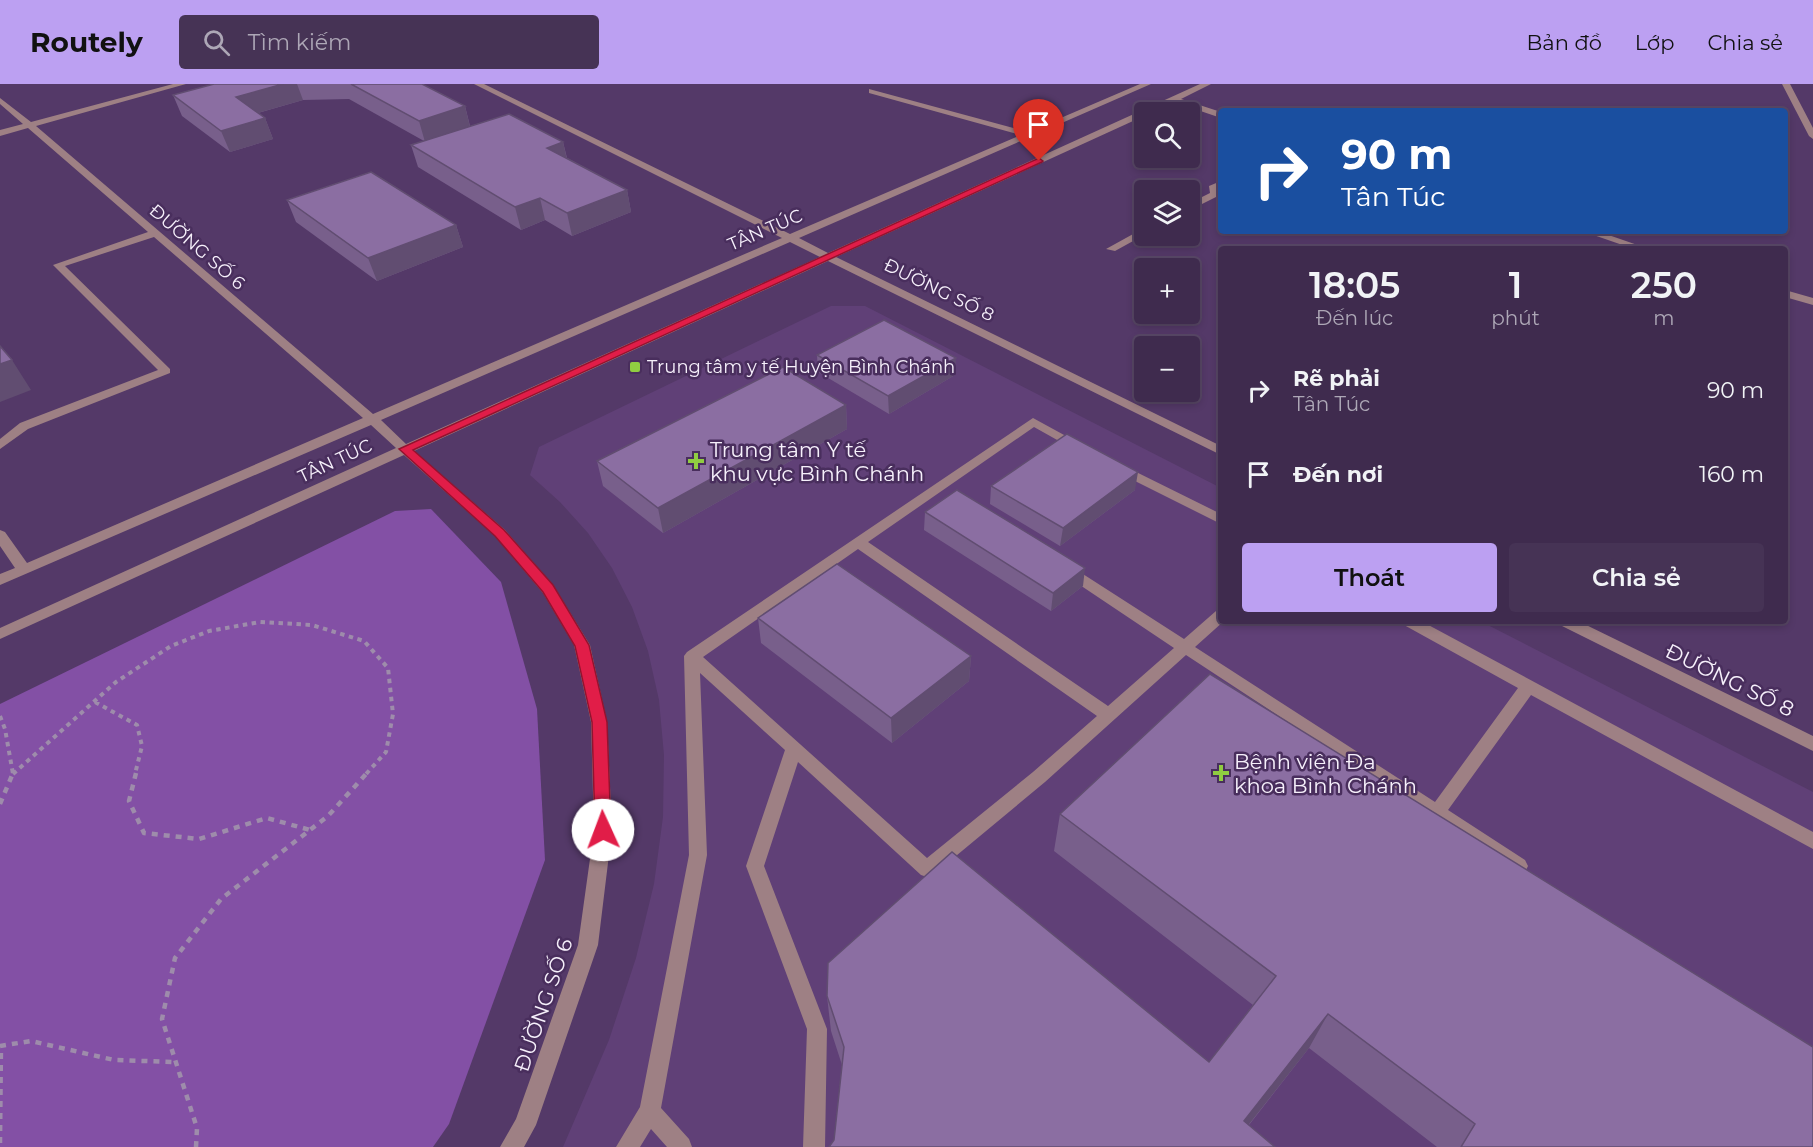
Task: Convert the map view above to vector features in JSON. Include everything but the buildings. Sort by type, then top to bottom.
[{"type":"street","points":[[0,133],[182,84]]},
{"type":"street","name":"ĐƯỜNG SỐ 8","points":[[478,84],[1218,450]]},
{"type":"street","name":"TÂN TÚC","points":[[0,580],[1147,84]]},
{"type":"street","name":"TÂN TÚC","points":[[1168,102],[1207,84]]},
{"type":"street","points":[[1786,84],[1813,136]]},
{"type":"street","points":[[872,91],[1029,135]]},
{"type":"street","points":[[1174,99],[1218,114]]},
{"type":"street","name":"ĐƯỜNG SỐ 6","points":[[0,100],[372,419],[500,533],[548,589],[582,645],[599,722],[603,830],[588,945],[525,1125],[511,1147]]},
{"type":"street","name":"TÂN TÚC","points":[[0,634],[1134,118]]},
{"type":"street","points":[[1200,202],[1215,194],[1212,188],[1218,185]]},
{"type":"street","points":[[0,445],[24,426],[166,371],[58,264],[155,233]]},
{"type":"street","points":[[1596,234],[1634,246]]},
{"type":"street","points":[[1111,249],[1134,236]]},
{"type":"street","points":[[1788,294],[1813,302]]},
{"type":"street","points":[[692,656],[858,542],[943,490],[1033,422],[1218,518]]},
{"type":"street","points":[[0,536],[24,570]]},
{"type":"street","points":[[858,542],[1108,715]]},
{"type":"street","points":[[1057,563],[1536,877]]},
{"type":"street","points":[[692,656],[927,869],[1038,777],[1218,618]]},
{"type":"street","points":[[1414,624],[1813,841]]},
{"type":"street","name":"ĐƯỜNG SỐ 8","points":[[1571,624],[1813,744]]},
{"type":"street","points":[[627,1147],[650,1111],[698,855],[692,656]]},
{"type":"street","points":[[1437,812],[1528,686]]},
{"type":"street","points":[[794,748],[755,866],[817,1029],[813,1147]]},
{"type":"street","points":[[650,1111],[681,1147]]},
{"type":"path","points":[[0,804],[13,774],[116,682],[171,646],[209,631],[260,622],[312,625],[364,641],[388,668],[393,714],[386,752],[328,816],[221,899],[175,958],[162,1019],[197,1128],[196,1147]]},
{"type":"path","points":[[95,702],[136,725],[142,746],[129,801],[144,833],[199,839],[267,818],[310,830]]},
{"type":"path","points":[[0,716],[5,729],[13,774]]},
{"type":"path","points":[[0,1143],[1,1046],[31,1041],[114,1060],[175,1062]]},
{"type":"shaded area","name":"Bệnh viện Đa khoa Bình Chánh","points":[[831,306],[865,306],[1218,486],[1218,624],[1486,624],[1813,792],[1813,1147],[563,1147],[609,1040],[636,958],[654,884],[663,817],[664,755],[659,700],[648,651],[632,607],[612,568],[588,533],[560,502],[530,475],[539,447]]},
{"type":"shaded area","points":[[431,509],[501,582],[537,709],[545,860],[449,1124],[433,1147],[0,1147],[0,704],[395,511]]},
{"type":"place","name":"Trung tâm y tế Huyện Bình Chánh","points":[[635,367]]},
{"type":"place","name":"Trung tâm Y tế khu vực Bình Chánh","points":[[696,461]]},
{"type":"place","name":"Bệnh viện Đa khoa Bình Chánh","points":[[1221,773]]},
{"type":"route","points":[[603,830],[599,722],[582,645],[548,589],[500,533],[405,449],[1039,161]]}]
